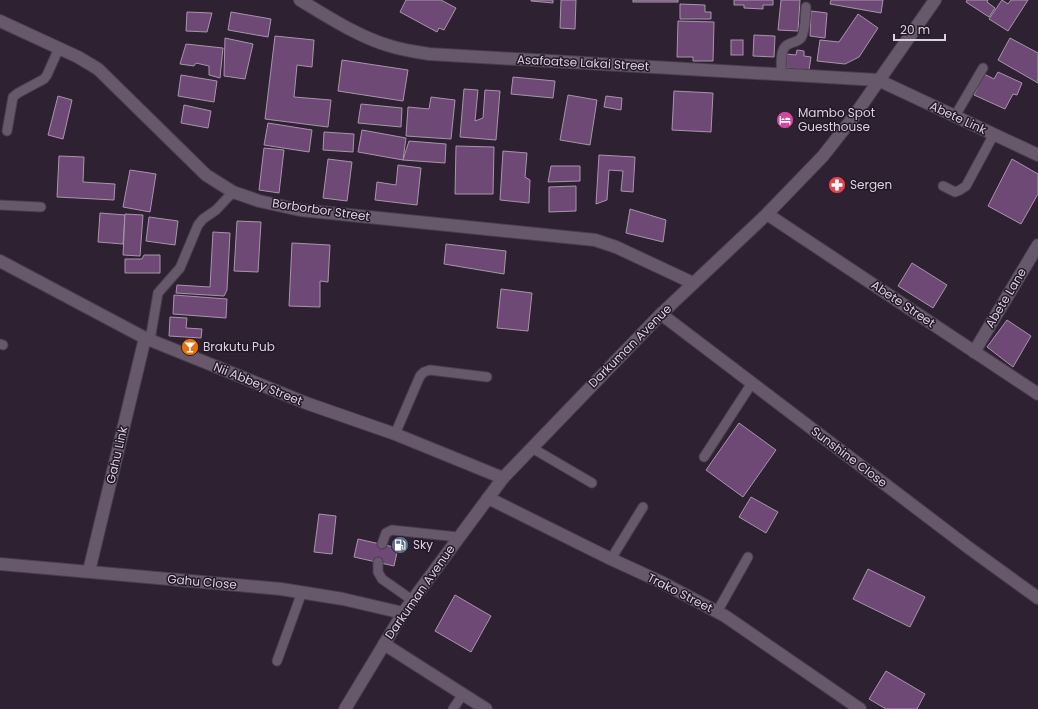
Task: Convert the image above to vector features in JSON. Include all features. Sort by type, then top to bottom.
[{"type":"street","name":"Asafoatse Lakai Street","points":[[300,0],[336,22],[389,46],[429,54],[878,80]]},
{"type":"street","name":"Darkuman Avenue","points":[[345,709],[403,613],[503,478],[661,314],[767,214],[823,156],[852,119],[935,0]]},
{"type":"street","name":"Borborbor Street","points":[[0,21],[78,57],[98,69],[201,170],[233,192],[259,202],[300,210],[595,240],[616,247],[693,283]]},
{"type":"street","name":"Abete Link","points":[[878,80],[1038,155]]},
{"type":"street","name":"Abete Street","points":[[767,214],[1038,394]]},
{"type":"street","name":"Abete Lane","points":[[974,352],[1038,245]]},
{"type":"street","name":"Nii Abbey Street","points":[[0,261],[148,339],[306,403],[395,434],[503,478]]},
{"type":"street","name":"Sunshine Close","points":[[661,314],[969,548],[1038,598]]},
{"type":"street","name":"Gahu Link","points":[[89,571],[148,339]]},
{"type":"street","name":"Trako Street","points":[[488,498],[661,582],[732,620],[860,709]]},
{"type":"street","name":"Gahu Close","points":[[0,564],[281,589],[344,600],[403,613]]},
{"type":"street","points":[[384,644],[486,709]]},
{"type":"lane","points":[[781,74],[783,50],[786,45],[798,41],[804,32],[806,7]]},
{"type":"lane","points":[[6,131],[13,97],[44,79],[59,48]]},
{"type":"lane","points":[[955,116],[983,68]]},
{"type":"lane","points":[[943,186],[955,192],[966,186],[994,134]]},
{"type":"lane","points":[[148,339],[158,293],[180,268],[198,225],[203,219],[216,210],[233,192]]},
{"type":"lane","points":[[0,204],[41,207]]},
{"type":"lane","points":[[395,434],[420,376],[424,372],[430,370],[486,377]]},
{"type":"lane","points":[[704,457],[752,384]]},
{"type":"lane","points":[[532,448],[592,482]]},
{"type":"lane","points":[[611,559],[643,507]]},
{"type":"lane","points":[[382,544],[386,533],[392,530],[458,537]]},
{"type":"lane","points":[[717,612],[748,557]]},
{"type":"lane","points":[[378,562],[378,572],[382,579],[412,600]]},
{"type":"lane","points":[[277,661],[302,592]]},
{"type":"lane","points":[[453,709],[462,694]]},
{"type":"building","points":[[406,0],[441,0],[456,8],[444,30],[439,28],[437,32],[400,12]]},
{"type":"building","points":[[553,0],[553,3],[531,1]]},
{"type":"building","points":[[561,0],[576,0],[575,29],[560,28]]},
{"type":"building","points":[[633,0],[678,0],[678,2],[633,2]]},
{"type":"building","points":[[734,0],[773,0],[773,5],[763,5],[763,9],[744,8],[744,5],[734,5]]},
{"type":"building","points":[[781,0],[800,0],[798,31],[778,30]]},
{"type":"building","points":[[831,0],[883,0],[881,13],[830,4]]},
{"type":"building","points":[[967,0],[988,0],[987,2],[995,8],[989,17],[966,2]]},
{"type":"building","points":[[1002,0],[1008,4],[1011,0],[1028,0],[1008,31],[989,19]]},
{"type":"building","points":[[680,4],[705,5],[705,12],[711,12],[711,19],[680,19]]},
{"type":"building","points":[[811,11],[827,13],[825,38],[810,36]]},
{"type":"building","points":[[187,12],[212,13],[207,32],[186,31]]},
{"type":"building","points":[[231,12],[271,19],[268,37],[228,30]]},
{"type":"building","points":[[858,14],[878,28],[859,57],[845,64],[817,61],[820,40],[839,42]]},
{"type":"building","points":[[678,21],[714,22],[713,61],[693,61],[693,57],[677,57]]},
{"type":"building","points":[[754,35],[775,36],[774,57],[753,56]]},
{"type":"building","points":[[275,36],[314,40],[312,67],[297,65],[294,97],[331,100],[328,127],[265,119]]},
{"type":"building","points":[[225,38],[253,44],[245,79],[224,76]]},
{"type":"building","points":[[1010,38],[1038,53],[1038,83],[998,60]]},
{"type":"building","points":[[731,40],[743,40],[743,55],[731,55]]},
{"type":"building","points":[[186,44],[223,48],[220,78],[209,75],[209,66],[196,63],[194,66],[180,64]]},
{"type":"building","points":[[797,50],[804,51],[804,56],[811,57],[809,70],[786,68],[787,54],[796,55]]},
{"type":"building","points":[[342,60],[408,70],[403,101],[338,91]]},
{"type":"building","points":[[998,72],[1022,83],[1017,95],[1013,94],[1005,109],[974,95],[984,74],[994,79]]},
{"type":"building","points":[[181,75],[217,81],[214,102],[178,96]]},
{"type":"building","points":[[513,77],[555,81],[553,98],[511,94]]},
{"type":"building","points":[[464,89],[478,90],[475,121],[483,118],[485,90],[500,91],[496,140],[460,137]]},
{"type":"building","points":[[674,91],[713,93],[711,132],[672,130]]},
{"type":"building","points":[[568,95],[597,100],[590,145],[560,140]]},
{"type":"building","points":[[58,96],[72,100],[63,139],[48,135]]},
{"type":"building","points":[[606,96],[622,98],[621,110],[604,107]]},
{"type":"building","points":[[431,97],[455,100],[451,139],[406,136],[408,107],[429,109]]},
{"type":"building","points":[[361,104],[402,108],[401,127],[358,123]]},
{"type":"building","points":[[184,105],[211,111],[208,128],[181,123]]},
{"type":"building","points":[[268,123],[312,130],[309,152],[264,145]]},
{"type":"building","points":[[362,130],[406,138],[403,160],[358,152]]},
{"type":"building","points":[[324,132],[354,134],[353,152],[323,150]]},
{"type":"building","points":[[409,141],[446,144],[445,163],[403,160]]},
{"type":"building","points":[[456,146],[494,147],[493,194],[455,194]]},
{"type":"building","points":[[264,148],[284,150],[279,193],[259,190]]},
{"type":"building","points":[[503,151],[527,153],[525,177],[530,180],[529,203],[500,200]]},
{"type":"building","points":[[599,155],[635,157],[633,192],[621,191],[623,171],[609,170],[607,200],[596,204]]},
{"type":"building","points":[[59,156],[84,157],[83,182],[115,184],[114,200],[57,197]]},
{"type":"building","points":[[328,159],[352,162],[347,201],[323,198]]},
{"type":"building","points":[[1012,159],[1038,174],[1038,194],[1021,224],[988,206]]},
{"type":"building","points":[[398,165],[421,168],[417,205],[375,200],[377,182],[396,185]]},
{"type":"building","points":[[551,166],[580,166],[580,181],[548,182]]},
{"type":"building","points":[[130,170],[156,174],[150,212],[123,207]]},
{"type":"building","points":[[576,186],[576,211],[549,212],[549,187]]},
{"type":"building","points":[[630,209],[666,220],[663,242],[626,233]]},
{"type":"building","points":[[100,213],[125,215],[123,244],[98,242]]},
{"type":"building","points":[[125,214],[143,215],[140,256],[123,255]]},
{"type":"building","points":[[149,217],[178,221],[175,245],[146,241]]},
{"type":"building","points":[[237,221],[261,222],[258,272],[234,271]]},
{"type":"building","points":[[213,232],[230,233],[227,290],[224,296],[176,293],[177,285],[210,287]]},
{"type":"building","points":[[292,243],[330,245],[328,282],[320,281],[320,307],[289,306]]},
{"type":"building","points":[[446,244],[506,251],[504,274],[444,264]]},
{"type":"building","points":[[144,255],[160,255],[160,273],[125,273],[125,259],[142,259]]},
{"type":"building","points":[[912,263],[947,285],[933,308],[898,286]]},
{"type":"building","points":[[501,289],[532,293],[528,331],[497,328]]},
{"type":"building","points":[[174,295],[227,299],[226,318],[173,314]]},
{"type":"building","points":[[170,317],[187,318],[186,328],[202,329],[201,338],[169,336]]},
{"type":"building","points":[[1007,320],[1031,336],[1013,367],[987,347]]},
{"type":"building","points":[[739,423],[776,450],[743,497],[706,470]]},
{"type":"building","points":[[751,497],[778,512],[766,533],[739,517]]},
{"type":"building","points":[[319,514],[336,516],[332,554],[314,552]]},
{"type":"building","points":[[358,539],[398,548],[394,566],[354,557]]},
{"type":"building","points":[[868,569],[925,597],[910,627],[853,599]]},
{"type":"building","points":[[455,595],[491,616],[471,652],[435,631]]},
{"type":"building","points":[[886,671],[925,694],[917,709],[886,709],[869,699]]},
{"type":"place","name":"Mambo Spot Guesthouse","points":[[785,120]]},
{"type":"place","name":"Sergen","points":[[837,185]]},
{"type":"place","name":"Brakutu Pub","points":[[190,347]]},
{"type":"place","name":"Sky","points":[[400,545]]}]
